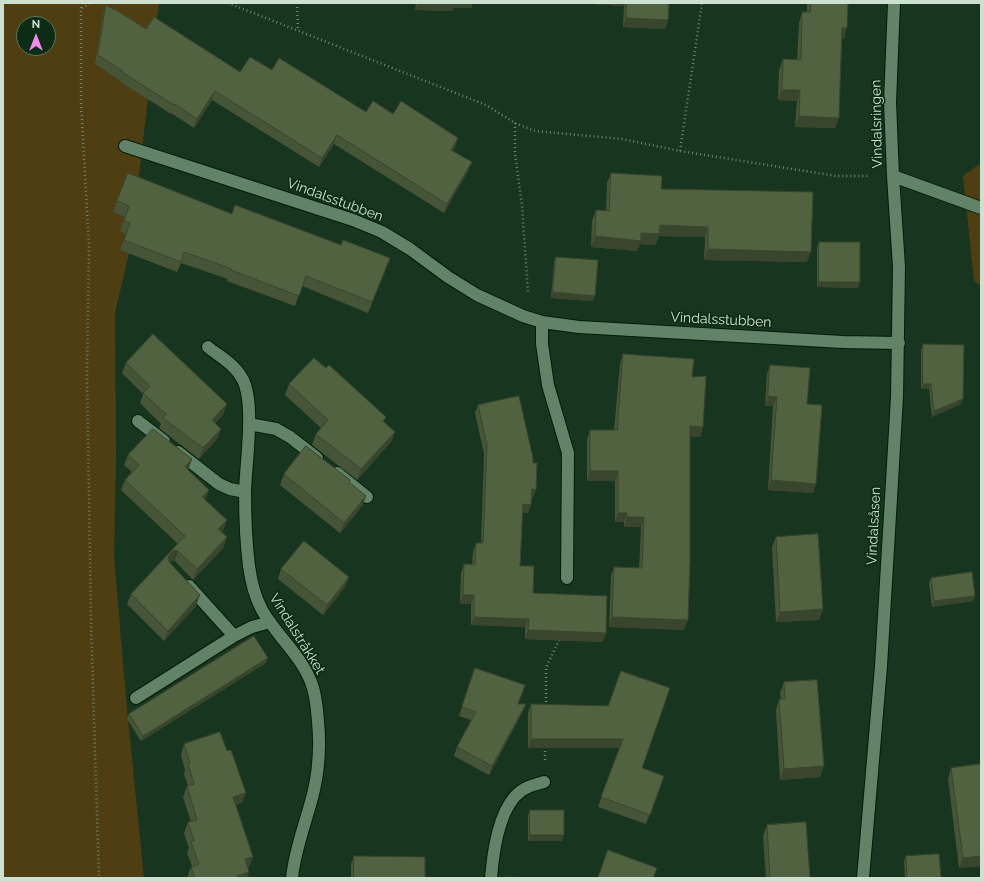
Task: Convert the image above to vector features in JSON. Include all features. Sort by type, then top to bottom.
[{"type":"street","name":"Vindalsringen","points":[[894,3],[890,102],[893,176],[981,208]]},
{"type":"street","name":"Vindalsstubben","points":[[125,146],[353,220],[375,229],[410,249],[448,277],[477,295],[523,316],[542,322],[586,327],[827,341],[899,343]]},
{"type":"street","name":"Vindalsåsen","points":[[863,878],[881,666],[897,397],[899,267],[893,176]]},
{"type":"street","points":[[542,322],[542,344],[548,385],[568,453],[567,578]]},
{"type":"street","name":"Vindalstråkket","points":[[208,347],[237,370],[244,381],[248,397],[249,424],[245,492],[249,566],[256,596],[261,609],[292,649],[312,683],[318,719],[318,759],[314,789],[300,835],[292,878]]},
{"type":"street","points":[[138,421],[218,484],[230,489],[245,492]]},
{"type":"street","points":[[249,424],[276,429],[290,437],[367,497]]},
{"type":"street","points":[[182,579],[234,636]]},
{"type":"street","points":[[136,698],[234,636],[252,627],[270,622]]},
{"type":"street","points":[[491,878],[499,829],[505,811],[512,799],[521,791],[532,785],[544,782]]},
{"type":"path","points":[[81,3],[81,103],[89,245],[86,374],[99,878]]},
{"type":"path","points":[[81,8],[90,3]]},
{"type":"path","points":[[228,3],[486,106],[515,124],[535,131],[622,139],[680,151],[836,176],[893,176]]},
{"type":"path","points":[[297,3],[298,30]]},
{"type":"path","points":[[680,151],[702,3]]},
{"type":"path","points":[[515,124],[515,153],[522,206],[528,292],[523,316]]},
{"type":"path","points":[[545,713],[546,668],[560,638]]},
{"type":"path","points":[[544,782],[545,744]]},
{"type":"shaded area","points":[[3,3],[159,3],[131,244],[115,313],[116,456],[114,557],[127,709],[144,878],[3,878]]},
{"type":"shaded area","points":[[981,163],[981,286],[974,281],[963,176]]},
{"type":"building","points":[[627,3],[669,3],[668,20],[626,18]]},
{"type":"building","points":[[811,3],[848,3],[847,28],[842,28],[839,118],[799,116],[800,90],[782,90],[783,59],[801,60],[802,12],[810,12]]},
{"type":"building","points":[[106,5],[146,29],[154,17],[240,72],[250,57],[272,70],[279,58],[366,112],[373,101],[393,114],[401,101],[458,138],[451,150],[472,162],[447,204],[337,135],[322,158],[215,91],[197,119],[122,72],[123,71],[98,55]]},
{"type":"building","points":[[128,173],[232,214],[235,205],[341,245],[343,240],[390,258],[372,302],[306,276],[299,296],[231,270],[232,269],[184,252],[181,262],[124,240],[130,223],[124,221],[129,206],[117,201]]},
{"type":"building","points":[[611,173],[662,176],[661,189],[813,192],[811,252],[708,249],[708,227],[660,225],[659,234],[641,233],[641,241],[595,236],[596,210],[609,211]]},
{"type":"building","points":[[819,242],[860,242],[860,282],[819,282]]},
{"type":"building","points":[[556,257],[598,260],[595,296],[553,292]]},
{"type":"building","points":[[153,334],[227,404],[212,420],[221,429],[203,448],[163,418],[166,414],[143,393],[150,386],[126,363]]},
{"type":"building","points":[[923,344],[964,345],[963,399],[934,411],[931,384],[923,384]]},
{"type":"building","points":[[623,354],[694,359],[692,377],[706,376],[703,427],[690,426],[690,562],[688,620],[612,617],[614,567],[642,568],[644,517],[627,517],[627,513],[618,513],[618,471],[590,471],[590,430],[617,430]]},
{"type":"building","points":[[314,358],[326,368],[329,365],[386,417],[383,421],[395,432],[361,469],[316,434],[328,420],[289,384]]},
{"type":"building","points":[[770,365],[810,368],[807,404],[822,405],[816,484],[771,480],[777,397],[768,396]]},
{"type":"building","points":[[519,396],[533,463],[537,463],[536,490],[532,489],[531,505],[523,504],[520,566],[534,566],[533,593],[607,596],[606,633],[528,630],[529,619],[474,617],[474,595],[463,595],[464,564],[475,565],[476,543],[483,543],[487,445],[478,405]]},
{"type":"building","points":[[153,429],[192,459],[185,467],[209,490],[202,497],[227,520],[218,529],[227,537],[197,569],[178,551],[174,550],[169,555],[168,559],[170,563],[200,595],[168,631],[131,594],[185,536],[125,480],[139,465],[128,455]]},
{"type":"building","points":[[306,446],[350,480],[349,482],[366,496],[344,523],[284,474]]},
{"type":"building","points":[[818,534],[823,609],[780,612],[776,537]]},
{"type":"building","points":[[304,541],[349,577],[327,605],[281,569]]},
{"type":"building","points":[[972,572],[975,596],[934,601],[931,578]]},
{"type":"building","points":[[254,636],[268,658],[143,736],[129,714]]},
{"type":"building","points":[[475,668],[525,685],[518,704],[526,704],[492,766],[457,747],[476,712],[462,707]]},
{"type":"building","points":[[621,671],[670,688],[642,768],[664,776],[650,815],[601,797],[623,739],[531,739],[531,704],[608,706]]},
{"type":"building","points":[[817,680],[824,766],[784,769],[779,699],[785,699],[784,682]]},
{"type":"building","points":[[220,732],[227,751],[231,750],[246,793],[233,797],[253,857],[245,859],[249,872],[237,876],[238,878],[195,878],[191,867],[199,864],[191,842],[194,841],[188,822],[197,820],[187,786],[194,784],[188,764],[190,763],[184,744]]},
{"type":"building","points":[[981,764],[981,856],[963,858],[951,768]]},
{"type":"building","points":[[530,810],[564,810],[564,835],[530,835]]},
{"type":"building","points":[[806,822],[810,878],[770,878],[767,825]]},
{"type":"building","points":[[608,850],[657,868],[653,878],[598,878]]},
{"type":"building","points":[[939,854],[941,878],[907,878],[906,856]]},
{"type":"building","points":[[354,856],[425,857],[425,878],[354,878]]}]
